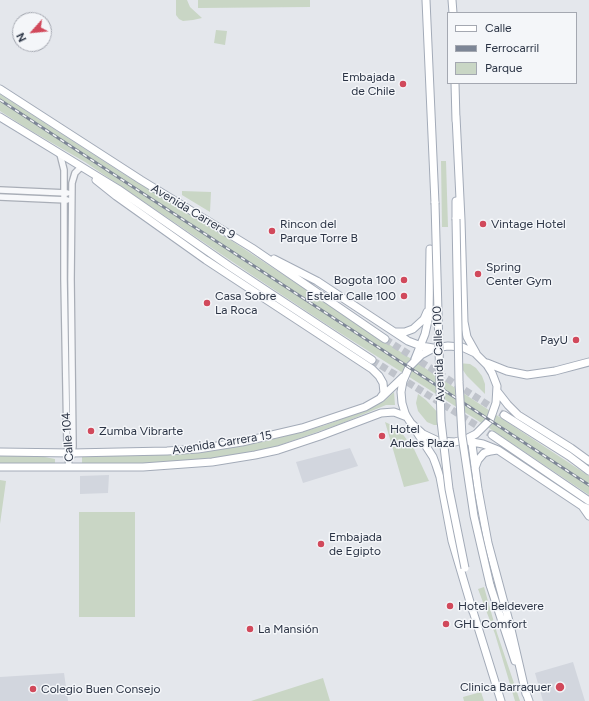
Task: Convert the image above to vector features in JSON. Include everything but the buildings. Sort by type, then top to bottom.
[{"type":"main road","name":"Avenida Calle 100","points":[[426,0],[435,203],[439,386],[442,433],[451,504],[473,612],[501,701]]},
{"type":"main road","points":[[452,0],[452,12]]},
{"type":"main road","name":"Avenida Calle 100","points":[[455,84],[458,360],[462,436],[474,516],[490,585],[529,701]]},
{"type":"main road","name":"Avenida Carrera 9","points":[[0,88],[141,180],[252,248],[385,339]]},
{"type":"main road","points":[[456,116],[465,330],[471,344],[494,377],[497,391],[495,409],[490,420],[471,439]]},
{"type":"main road","name":"Avenida Carrera 9","points":[[0,117],[118,188],[229,266],[372,360]]},
{"type":"main road","points":[[81,167],[116,196],[206,260],[372,369],[380,376],[383,383],[384,393],[381,398]]},
{"type":"main road","points":[[252,248],[317,281],[408,341],[421,346],[434,348]]},
{"type":"main road","points":[[430,249],[428,324],[421,346],[405,375],[401,398],[403,408],[409,420],[436,465],[440,477],[454,548],[473,612]]},
{"type":"main road","points":[[393,332],[405,332],[417,327],[424,319],[429,306]]},
{"type":"main road","points":[[414,361],[425,352],[434,348],[440,346],[455,346],[468,350],[482,360],[507,371],[527,375],[549,372],[589,362]]},
{"type":"main road","name":"Avenida Carrera 15","points":[[0,452],[70,453],[167,451],[198,449],[242,442],[272,436],[330,420],[365,407],[381,398],[405,375]]},
{"type":"main road","points":[[497,391],[518,415],[589,461]]},
{"type":"main road","name":"Avenida Carrera 15","points":[[0,467],[168,466],[238,458],[278,450],[381,413],[394,412],[409,420]]},
{"type":"main road","points":[[504,415],[569,456],[589,471]]},
{"type":"main road","points":[[409,420],[423,434],[438,441],[447,442],[471,439],[498,450],[586,507],[589,516]]},
{"type":"main road","points":[[492,435],[589,501]]},
{"type":"main road","points":[[471,439],[491,557],[510,625],[526,694]]},
{"type":"main road","points":[[476,474],[476,465],[480,456],[489,451],[498,450]]},
{"type":"street","name":"Calle 104","points":[[60,154],[64,170],[64,279],[70,453],[69,467]]},
{"type":"street","name":"Calle 104","points":[[70,453],[73,438],[71,193],[73,176],[81,167]]},
{"type":"street","points":[[0,190],[71,193]]},
{"type":"street","points":[[0,198],[71,200]]},
{"type":"shaded area","points":[[350,448],[358,466],[303,483],[296,462]]},
{"type":"shaded area","points":[[109,475],[108,493],[80,494],[80,476]]},
{"type":"shaded area","name":"Clinica Barraquer","points":[[573,662],[585,701],[543,701],[535,673]]},
{"type":"shaded area","name":"Colegio Buen Consejo","points":[[64,673],[68,701],[0,701],[0,677]]},
{"type":"green space","points":[[176,0],[187,0],[190,7],[202,18],[183,21],[179,19],[176,15]]},
{"type":"green space","points":[[198,0],[310,0],[310,7],[198,8]]},
{"type":"green space","points":[[216,30],[227,31],[225,45],[214,43]]},
{"type":"green space","points":[[0,94],[122,173],[229,239],[589,476],[589,495],[477,420],[326,324],[85,162],[0,111]]},
{"type":"green space","points":[[441,161],[446,161],[448,227],[442,227]]},
{"type":"green space","points":[[182,191],[211,192],[210,212],[182,195]]},
{"type":"green space","points":[[458,363],[470,364],[476,368],[482,376],[485,384],[485,394],[467,376]]},
{"type":"green space","points":[[394,392],[395,405],[386,405],[340,424],[260,452],[163,464],[82,464],[82,457],[171,454],[209,451],[265,441],[326,425],[375,406],[383,402]]},
{"type":"green space","points":[[418,394],[441,416],[439,425],[434,425],[427,422],[418,411],[416,403]]},
{"type":"green space","points":[[385,422],[398,428],[414,449],[429,481],[404,487]]},
{"type":"green space","points":[[0,455],[40,456],[55,459],[55,464],[0,464]]},
{"type":"green space","points":[[0,480],[6,481],[0,524]]},
{"type":"green space","points":[[79,512],[135,512],[135,617],[79,617]]},
{"type":"green space","points":[[484,587],[497,633],[520,701],[515,701],[495,634],[478,589]]},
{"type":"green space","points":[[323,678],[330,701],[251,701]]},
{"type":"green space","points":[[481,692],[484,701],[464,701],[463,697]]},
{"type":"tunnel","points":[[385,339],[504,415]]},
{"type":"tunnel","points":[[372,360],[492,435]]},
{"type":"railway","points":[[0,100],[589,485]]},
{"type":"place","name":"Embajada de Chile","points":[[403,84]]},
{"type":"place","name":"Vintage Hotel","points":[[483,224]]},
{"type":"place","name":"Rincon del Parque Torre B","points":[[272,231]]},
{"type":"place","name":"Spring Center Gym","points":[[478,274]]},
{"type":"place","name":"Bogota 100","points":[[404,280]]},
{"type":"place","name":"Estelar Calle 100","points":[[404,296]]},
{"type":"place","name":"Casa Sobre La Roca","points":[[207,303]]},
{"type":"place","name":"PayU","points":[[576,340]]},
{"type":"place","name":"Zumba Vibrarte","points":[[91,431]]},
{"type":"place","name":"Hotel Andes Plaza","points":[[382,436]]},
{"type":"place","name":"Embajada de Egipto","points":[[321,544]]},
{"type":"place","name":"Hotel Beldevere","points":[[450,606]]},
{"type":"place","name":"GHL Comfort","points":[[446,624]]},
{"type":"place","name":"La Mansión","points":[[250,629]]},
{"type":"place","name":"Clinica Barraquer","points":[[560,687]]},
{"type":"place","name":"Colegio Buen Consejo","points":[[33,689]]}]
